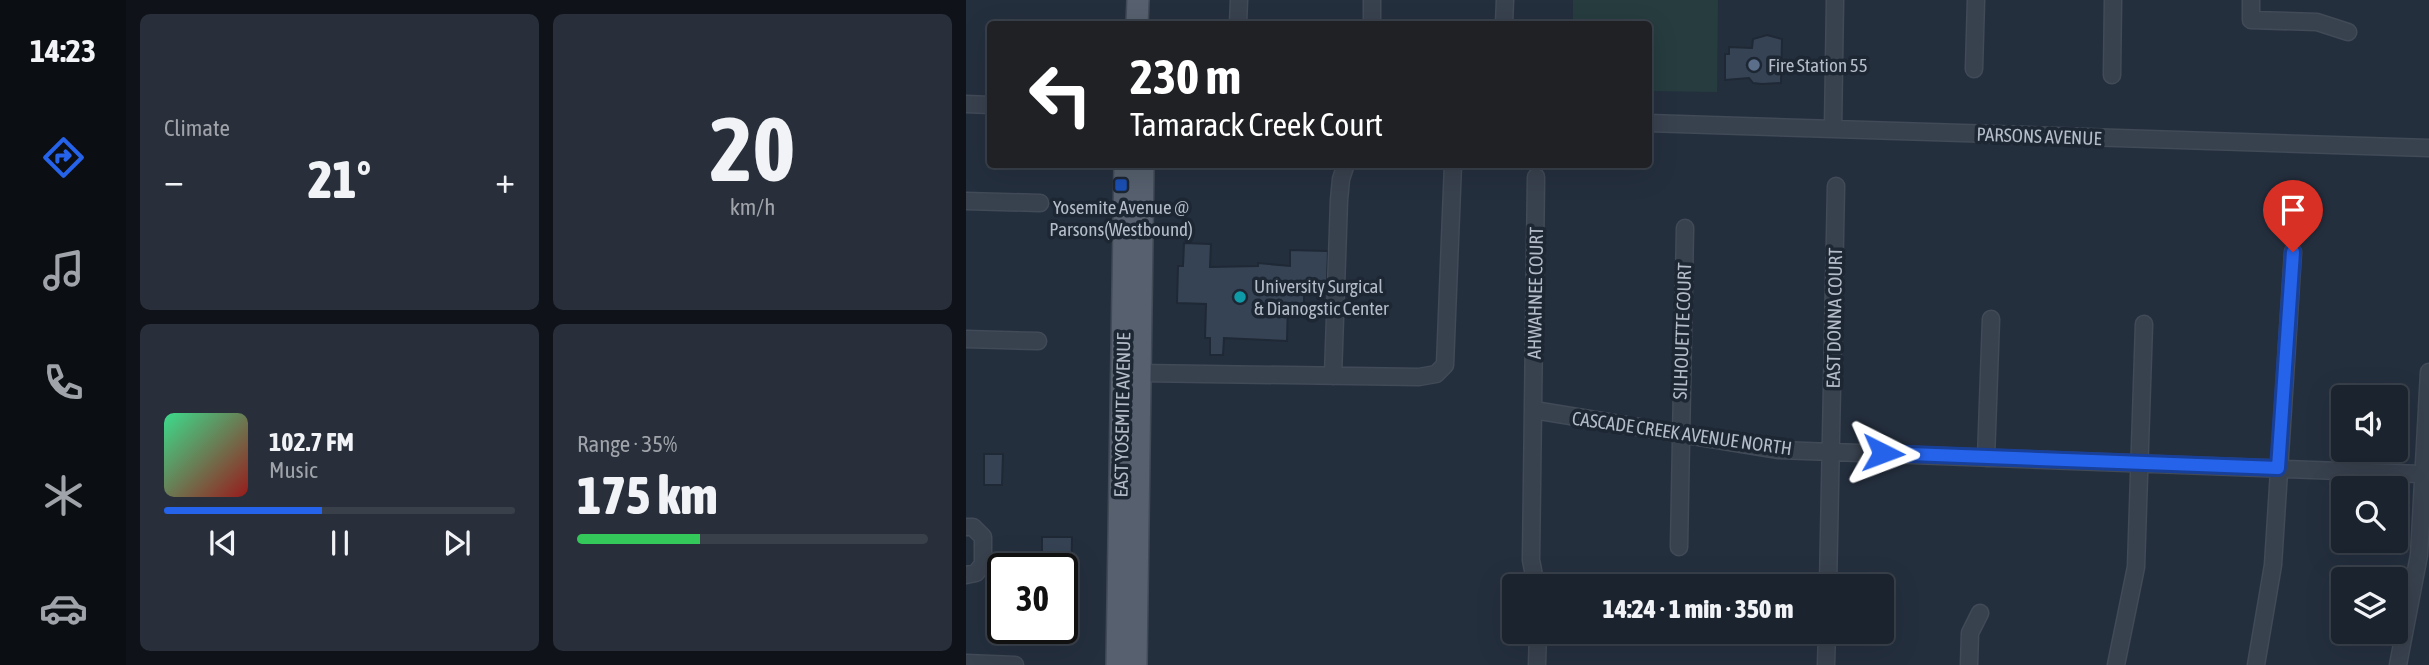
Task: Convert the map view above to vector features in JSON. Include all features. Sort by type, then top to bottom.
[{"type":"main road","points":[[1137,21],[1138,0]]},
{"type":"main road","name":"EAST YOSEMITE AVENUE","points":[[1117,665],[1125,168]]},
{"type":"main road","name":"EAST YOSEMITE AVENUE","points":[[1136,665],[1143,168]]},
{"type":"street","points":[[1238,21],[1239,0]]},
{"type":"street","points":[[1372,0],[1372,21]]},
{"type":"street","points":[[1504,21],[1505,0]]},
{"type":"street","points":[[1833,129],[1835,0]]},
{"type":"street","points":[[1974,69],[1976,0]]},
{"type":"street","points":[[2112,75],[2113,0]]},
{"type":"street","points":[[2251,0],[2251,20],[2317,22],[2348,32]]},
{"type":"street","points":[[966,104],[987,105]]},
{"type":"street","name":"PARSONS AVENUE","points":[[1652,123],[2429,148]]},
{"type":"street","points":[[1333,376],[1340,190],[1345,168]]},
{"type":"street","points":[[1140,373],[1419,377],[1436,374],[1445,365],[1453,168]]},
{"type":"street","name":"AHWAHNEE COURT","points":[[1534,574],[1531,560],[1536,177]]},
{"type":"street","name":"EAST DONNA COURT","points":[[1828,574],[1836,186]]},
{"type":"street","points":[[966,201],[1040,203]]},
{"type":"street","name":"SILHOUETTE COURT","points":[[1679,547],[1679,433],[1685,228]]},
{"type":"street","points":[[2256,665],[2273,565],[2293,252]]},
{"type":"street","points":[[1986,458],[1991,319]]},
{"type":"street","points":[[2116,665],[2136,567],[2144,324]]},
{"type":"street","points":[[966,339],[1038,341]]},
{"type":"street","points":[[2398,665],[2419,555],[2421,474],[2429,372]]},
{"type":"street","name":"CASCADE CREEK AVENUE NORTH","points":[[1534,410],[1779,450],[2421,474]]},
{"type":"street","points":[[966,527],[973,527],[984,537],[983,564],[976,573],[966,575]]},
{"type":"street","points":[[1969,665],[1970,633],[1980,613]]},
{"type":"street","points":[[1537,665],[1538,644]]},
{"type":"street","points":[[1826,665],[1827,644]]},
{"type":"street","points":[[966,663],[1015,665]]},
{"type":"green space","points":[[1573,0],[1718,0],[1717,92],[1652,91],[1652,21],[1573,21]]},
{"type":"building","name":"Fire Station 55","points":[[1767,35],[1782,39],[1781,83],[1753,83],[1749,78],[1725,80],[1725,54],[1729,54],[1729,47],[1752,48],[1753,39]]},
{"type":"building","name":"University Surgical & Dianogstic Center","points":[[1184,243],[1211,244],[1210,267],[1258,266],[1258,263],[1290,266],[1290,250],[1328,251],[1327,283],[1304,282],[1304,304],[1288,303],[1287,341],[1224,338],[1223,355],[1210,355],[1210,338],[1205,338],[1206,304],[1177,303],[1178,266],[1183,266]]},
{"type":"building","points":[[984,454],[1003,454],[1002,485],[984,485]]},
{"type":"building","points":[[1042,537],[1072,537],[1072,553],[1042,553]]},
{"type":"place","name":"Fire Station 55","points":[[1754,65]]},
{"type":"place","name":"Yosemite Avenue @ Parsons(Westbound)","points":[[1121,185]]},
{"type":"place","name":"University Surgical & Dianogstic Center","points":[[1240,297]]},
{"type":"route","points":[[1883,453],[2278,468],[2293,252]]}]
